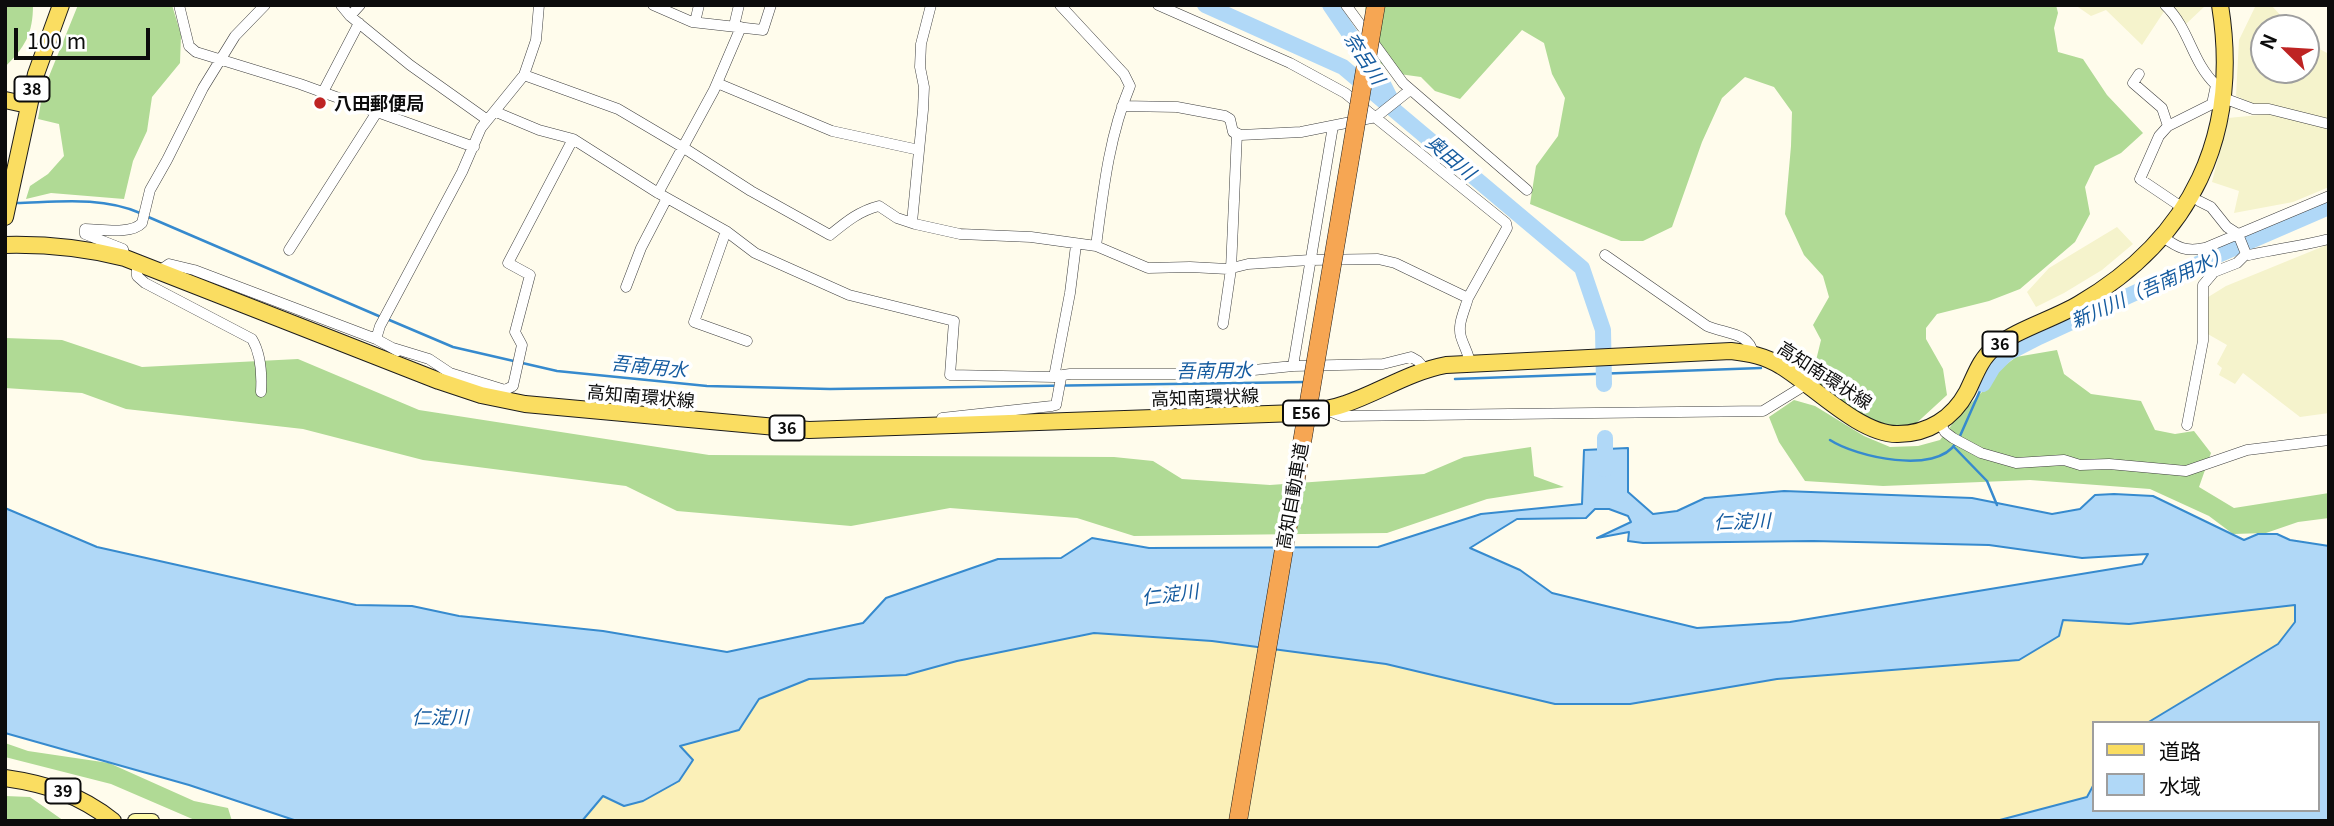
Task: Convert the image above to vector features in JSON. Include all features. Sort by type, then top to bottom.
[{"type":"highway","name":"高知自動車道","points":[[1238,821],[1376,5]]},
{"type":"main road","name":"38","points":[[5,217],[36,74],[61,5]]},
{"type":"main road","name":"36","points":[[1940,423],[1953,412],[1965,395],[1981,362],[1997,345],[2078,305],[2108,285],[2164,237],[2198,184],[2211,152],[2226,63],[2220,5]]},
{"type":"main road","points":[[5,100],[28,105]]},
{"type":"main road","name":"高知南環状線","points":[[5,245],[94,250],[131,260],[439,381],[481,395],[524,404],[809,430],[1297,413],[1325,410],[1363,397],[1425,369],[1470,364],[1731,351],[1753,354],[1780,365],[1875,430],[1896,435],[1917,432],[1940,423]]},
{"type":"main road","name":"39","points":[[5,778],[55,788],[89,803],[113,821]]},
{"type":"street","points":[[179,5],[189,46],[196,52],[323,92],[474,147]]},
{"type":"street","points":[[261,392],[262,375],[256,346],[252,340],[145,283],[137,276],[123,249],[85,234],[85,229],[131,229],[142,223],[145,200],[203,88],[236,36],[265,5]]},
{"type":"street","points":[[341,5],[350,16],[410,65],[486,119]]},
{"type":"street","points":[[350,16],[360,5]]},
{"type":"street","points":[[376,339],[380,326],[486,119],[496,112],[524,75],[536,40],[539,5]]},
{"type":"street","points":[[653,5],[695,22],[763,30],[771,5]]},
{"type":"street","points":[[695,22],[699,5]]},
{"type":"street","points":[[626,287],[684,148],[717,83],[737,26],[739,5]]},
{"type":"street","points":[[912,222],[923,110],[921,44],[932,5]]},
{"type":"street","points":[[1060,5],[1124,74],[1130,86],[1110,152],[1096,246]]},
{"type":"street","points":[[1158,5],[1290,63],[1345,93],[1506,223],[1507,228],[1468,298],[1460,324],[1461,337],[1469,353],[1470,364]]},
{"type":"street","points":[[1346,5],[1410,90],[1527,190]]},
{"type":"street","points":[[2165,5],[2181,23],[2204,73],[2216,85],[2219,97]]},
{"type":"street","points":[[323,92],[359,23]]},
{"type":"street","points":[[1364,48],[1381,52]]},
{"type":"street","points":[[2139,74],[2133,83],[2162,108],[2168,127]]},
{"type":"street","points":[[524,75],[618,109],[751,191],[830,235],[854,216],[878,206],[897,218],[960,234],[1031,237],[1096,246],[1147,268],[1231,269],[1248,264],[1378,259],[1395,263],[1468,298]]},
{"type":"street","points":[[717,83],[832,131],[919,150]]},
{"type":"street","points":[[1122,106],[1177,107],[1226,116],[1230,119],[1233,132],[1241,135],[1298,132],[1376,117],[1410,90]]},
{"type":"street","points":[[2219,97],[2253,110],[2269,109],[2329,124]]},
{"type":"street","points":[[2183,208],[2140,179],[2159,136],[2168,127],[2212,104],[2219,97]]},
{"type":"street","points":[[289,250],[377,111]]},
{"type":"street","points":[[496,112],[539,130],[573,139],[663,196],[726,230],[755,253],[849,295],[954,321],[950,375],[1059,377],[1215,374],[1293,366],[1383,364],[1411,357],[1418,360],[1425,369]]},
{"type":"street","points":[[1293,366],[1333,127]]},
{"type":"street","points":[[1223,324],[1231,269],[1237,133]]},
{"type":"street","points":[[393,348],[429,359],[450,373],[505,390],[513,386],[522,345],[515,332],[530,275],[508,263],[573,139]]},
{"type":"street","points":[[2164,237],[2177,247],[2190,251],[2242,244],[2329,196]]},
{"type":"street","points":[[2199,201],[2211,207],[2249,255],[2329,239]]},
{"type":"street","points":[[726,230],[694,322],[747,341]]},
{"type":"street","points":[[2187,425],[2203,341],[2203,285],[2214,272],[2237,263],[2242,244]]},
{"type":"street","points":[[849,429],[1056,405],[1076,245]]},
{"type":"street","points":[[1605,255],[1707,326],[1746,338],[1752,344],[1753,354]]},
{"type":"street","points":[[159,271],[169,264],[194,270],[376,339],[430,368],[439,381]]},
{"type":"street","points":[[1325,410],[1341,416],[1763,411],[1807,384]]},
{"type":"street","points":[[1940,423],[1945,432],[1962,443],[1981,453],[2015,464],[2064,460],[2080,465],[2109,464],[2186,471],[2247,450],[2329,440]]},
{"type":"street","points":[[135,821],[152,821]]},
{"type":"shaded area","points":[[2075,5],[2160,5],[2165,10],[2142,45],[2106,10],[2091,16]]},
{"type":"shaded area","points":[[2168,5],[2205,5],[2205,6],[2186,24]]},
{"type":"shaded area","points":[[2256,5],[2272,6],[2279,14],[2252,14]]},
{"type":"shaded area","points":[[2250,17],[2250,84],[2320,84],[2320,49],[2329,54],[2329,121],[2256,105],[2236,96],[2239,40]]},
{"type":"shaded area","points":[[2269,114],[2329,128],[2329,187],[2293,202],[2234,213],[2239,191],[2212,182],[2228,118]]},
{"type":"shaded area","points":[[2117,227],[2133,244],[2102,270],[2036,307],[2027,292],[2049,268]]},
{"type":"shaded area","points":[[2329,244],[2329,413],[2300,417],[2243,373],[2235,384],[2219,375],[2222,368],[2217,364],[2227,345],[2206,333],[2205,299],[2226,286]]},
{"type":"green space","points":[[5,5],[33,5],[27,39],[5,67]]},
{"type":"green space","points":[[78,5],[172,5],[181,35],[180,63],[152,97],[147,131],[133,161],[124,199],[51,193],[26,199],[30,186],[48,174],[64,156],[59,124],[38,119],[43,91]]},
{"type":"green space","points":[[1365,5],[2056,5],[2058,13],[2054,28],[2058,52],[2083,59],[2107,95],[2143,133],[2121,153],[2095,166],[2085,187],[2090,214],[2075,242],[2020,289],[1989,301],[1937,314],[1926,328],[1926,339],[1943,369],[1947,395],[1910,429],[1895,427],[1857,413],[1811,381],[1821,340],[1813,325],[1829,297],[1823,276],[1804,255],[1785,214],[1792,112],[1774,87],[1745,77],[1722,98],[1702,142],[1672,227],[1643,241],[1621,241],[1530,204],[1536,166],[1558,136],[1565,98],[1552,74],[1544,43],[1522,30],[1460,99],[1435,91],[1421,77],[1392,73],[1370,54]]},
{"type":"green space","points":[[5,338],[62,340],[142,367],[298,359],[419,410],[709,455],[1114,457],[1153,461],[1182,479],[1270,485],[1424,474],[1464,457],[1531,447],[1534,476],[1564,487],[1487,499],[1387,533],[1134,536],[1077,518],[950,508],[851,526],[677,511],[626,486],[423,460],[303,429],[126,409],[82,393],[5,388]]},
{"type":"green space","points":[[2057,350],[2064,374],[2091,394],[2141,401],[2155,430],[2175,434],[2194,431],[2211,453],[2199,487],[2234,508],[2329,493],[2329,518],[2298,522],[2266,533],[2233,534],[2209,516],[2150,489],[2030,480],[1883,486],[1805,481],[1779,442],[1769,417],[1794,400],[1815,406],[1864,436],[1890,447],[1918,446],[1940,440],[1960,414],[1983,391],[1995,373],[2016,357]]},
{"type":"green space","points":[[5,743],[28,751],[109,763],[194,801],[228,808],[232,821],[197,821],[111,784],[5,757]]},
{"type":"green space","points":[[5,796],[30,797],[64,821],[5,821]]},
{"type":"sand","points":[[2295,604],[2295,622],[2278,644],[2150,721],[2092,721],[2092,788],[2087,797],[1996,821],[581,820],[603,796],[679,746],[739,730],[759,699],[809,679],[906,675],[957,661],[1094,633],[1212,641],[1386,664],[1555,704],[1630,704],[1777,679],[2062,620],[2129,624]]},
{"type":"water","name":"仁淀川","points":[[1628,448],[1628,492],[1653,514],[1677,511],[1705,498],[1784,491],[1972,498],[2052,514],[2080,509],[2095,495],[2114,494],[2153,496],[2244,540],[2258,534],[2277,534],[2290,540],[2329,546],[2329,821],[1996,821],[2087,797],[2092,788],[2092,812],[2320,812],[2320,721],[2150,721],[2278,644],[2295,622],[2295,605],[2129,624],[2063,620],[2059,636],[2019,660],[1777,679],[1630,704],[1555,704],[1386,664],[1212,641],[1094,633],[957,661],[906,675],[809,679],[759,699],[739,730],[680,746],[693,760],[679,781],[643,801],[624,806],[603,796],[582,821],[297,821],[189,785],[5,733],[5,508],[97,547],[356,605],[412,606],[459,616],[603,631],[727,652],[863,623],[886,598],[998,559],[1061,558],[1092,538],[1149,548],[1378,547],[1481,514],[1582,504],[1584,450]],"holes":[[[1595,509],[1609,509],[1628,516],[1631,522],[1597,538],[1629,532],[1628,541],[1643,543],[1813,541],[1989,545],[2082,558],[2148,554],[2142,564],[1790,622],[1697,628],[1552,593],[1520,570],[1470,548],[1517,519],[1586,518]]]},
{"type":"waterway","name":"奥田川","points":[[1205,5],[1343,67],[1582,268],[1603,330],[1604,384]]},
{"type":"waterway","name":"奈呂川","points":[[1330,5],[1381,80],[1393,104]]},
{"type":"waterway","name":"吾南用水","points":[[16,203],[94,202],[140,213]]},
{"type":"waterway","name":"新川川（吾南用水）","points":[[1983,384],[1993,367],[2006,354],[2039,337],[2329,207]]},
{"type":"waterway","name":"吾南用水","points":[[146,216],[381,317]]},
{"type":"waterway","name":"吾南用水","points":[[387,319],[453,347],[557,371],[707,386],[830,389],[1306,382]]},
{"type":"waterway","name":"吾南用水","points":[[1455,379],[1761,368]]},
{"type":"waterway","points":[[1960,436],[1983,384]]},
{"type":"waterway","name":"奥田川","points":[[1605,438],[1605,469]]},
{"type":"waterway","points":[[1830,440],[1876,457],[1914,461],[1946,453],[1956,443]]},
{"type":"waterway","points":[[1954,447],[1987,481],[1997,505]]},
{"type":"place","name":"八田郵便局","points":[[320,103]]}]
